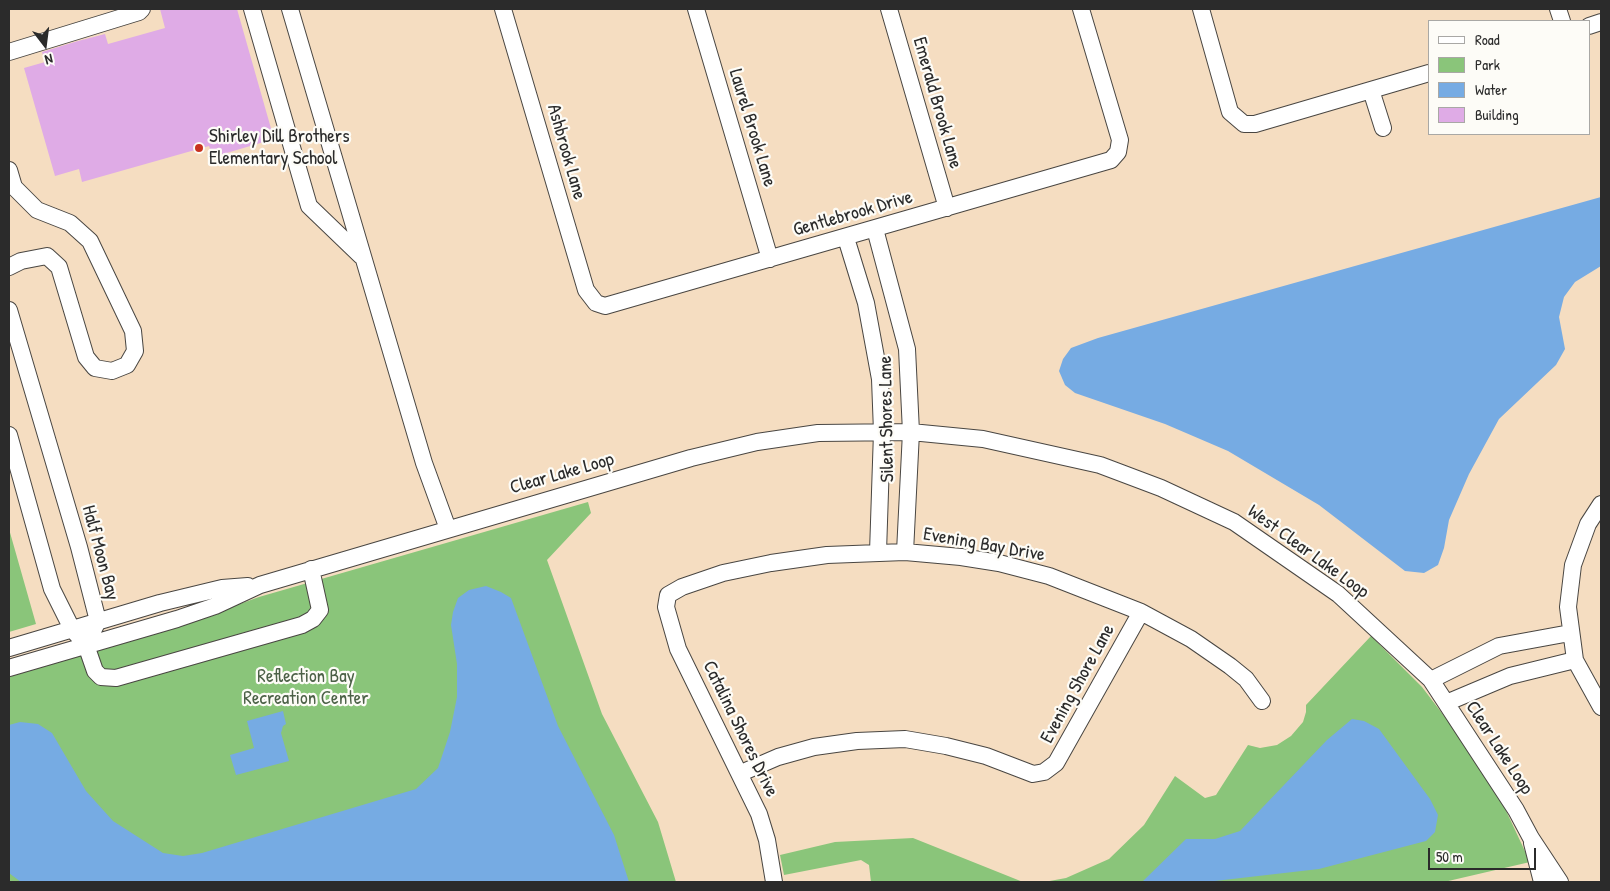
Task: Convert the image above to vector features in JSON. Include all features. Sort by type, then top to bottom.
[{"type":"street","points":[[9,52],[139,12],[142,9]]},
{"type":"street","points":[[252,9],[309,206],[363,258]]},
{"type":"street","points":[[290,9],[430,482],[448,529]]},
{"type":"street","name":"Ashbrook Lane","points":[[503,9],[586,290],[596,303]]},
{"type":"street","name":"Laurel Brook Lane","points":[[696,9],[770,259]]},
{"type":"street","name":"Emerald Brook Lane","points":[[889,9],[947,208]]},
{"type":"street","name":"Gentlebrook Drive","points":[[596,303],[605,306],[618,304],[1111,160],[1118,152],[1120,140],[1081,9]]},
{"type":"street","points":[[1200,9],[1230,112],[1244,124],[1256,124],[1428,73]]},
{"type":"street","points":[[1371,90],[1383,128]]},
{"type":"street","points":[[9,170],[14,187],[37,210],[70,223],[90,241],[133,331],[135,351],[127,365],[112,371],[95,368],[86,357],[58,267],[47,256],[21,261],[9,266]]},
{"type":"street","name":"Silent Shores Lane","points":[[875,229],[906,349],[911,432],[905,552]]},
{"type":"street","name":"Silent Shores Lane","points":[[846,238],[866,303],[880,379],[882,432],[878,552]]},
{"type":"street","name":"Half Moon Bay","points":[[9,310],[79,547],[98,621],[86,645]]},
{"type":"street","name":"West Clear Lake Loop","points":[[882,432],[911,432],[983,439],[1100,465],[1161,488],[1234,522],[1338,594],[1431,680]]},
{"type":"street","name":"Clear Lake Loop","points":[[9,668],[215,606],[260,585],[311,569],[691,458],[757,442],[818,433],[882,432]]},
{"type":"street","points":[[9,435],[52,589],[72,629],[86,645],[95,671],[101,676],[109,679],[302,625],[313,619],[320,610],[311,569]]},
{"type":"street","points":[[1601,504],[1588,524],[1573,565],[1568,607],[1575,660],[1601,706]]},
{"type":"street","name":"Evening Bay Drive","points":[[668,595],[682,587],[723,573],[771,563],[878,552],[905,552],[961,557],[1048,576],[1141,612],[1191,639],[1230,666],[1246,679],[1262,701]]},
{"type":"street","name":"Clear Lake Loop","points":[[9,648],[98,621],[222,588],[260,585]]},
{"type":"street","name":"Catalina Shores Drive","points":[[668,595],[666,607],[678,649],[759,814],[767,840],[774,882]]},
{"type":"street","name":"Evening Shore Lane","points":[[740,773],[778,757],[814,747],[857,741],[905,740],[946,746],[986,756],[1033,774],[1044,772],[1056,763],[1141,612]]},
{"type":"street","points":[[1431,680],[1499,646],[1570,633]]},
{"type":"street","points":[[1446,703],[1510,676],[1575,660]]},
{"type":"street","name":"Clear Lake Loop","points":[[1431,680],[1516,810],[1531,838],[1560,882]]},
{"type":"street","name":"Clear Lake Loop","points":[[1531,838],[1542,882]]},
{"type":"green space","name":"Reflection Bay Recreation Center","points":[[588,502],[591,513],[547,560],[602,714],[658,822],[676,882],[9,882],[9,677],[187,623],[259,597]]},
{"type":"green space","points":[[9,529],[36,624],[9,632]]},
{"type":"green space","points":[[1371,636],[1422,687],[1467,746],[1502,802],[1530,862],[1444,882],[1044,882],[1066,878],[1109,859],[1144,825],[1175,776],[1205,798],[1216,795],[1248,745],[1260,748],[1277,745],[1291,736],[1303,722],[1306,705]]},
{"type":"green space","points":[[913,838],[1023,882],[871,882],[869,865],[861,860],[784,875],[780,855],[835,842]]},
{"type":"water","points":[[1601,197],[1601,266],[1575,282],[1564,297],[1559,317],[1565,349],[1556,365],[1499,419],[1469,474],[1449,520],[1444,548],[1438,565],[1424,573],[1405,571],[1319,505],[1228,451],[1165,424],[1075,393],[1065,385],[1059,371],[1063,359],[1071,348],[1098,338]]},
{"type":"water","points":[[486,586],[511,598],[558,726],[614,835],[629,882],[21,882],[9,873],[9,725],[20,722],[38,724],[52,733],[86,791],[113,821],[163,853],[183,856],[202,853],[416,789],[438,768],[450,732],[457,697],[457,664],[451,625],[453,612],[458,598],[469,590]]},
{"type":"water","points":[[283,711],[286,724],[283,726],[281,733],[289,761],[236,775],[230,755],[254,748],[247,721]]},
{"type":"water","points":[[1352,719],[1364,721],[1379,729],[1430,799],[1438,815],[1435,832],[1426,841],[1319,869],[1206,882],[1142,882],[1186,839],[1215,839],[1240,831],[1327,740]]},
{"type":"building","name":"Shirley Dill Brothers Elementary School","points":[[160,9],[237,9],[274,139],[213,157],[209,146],[82,182],[79,169],[55,176],[24,68],[45,62],[42,52],[78,41],[105,34],[108,44],[165,28]]},
{"type":"place","name":"Shirley Dill Brothers Elementary School","points":[[199,148]]}]
